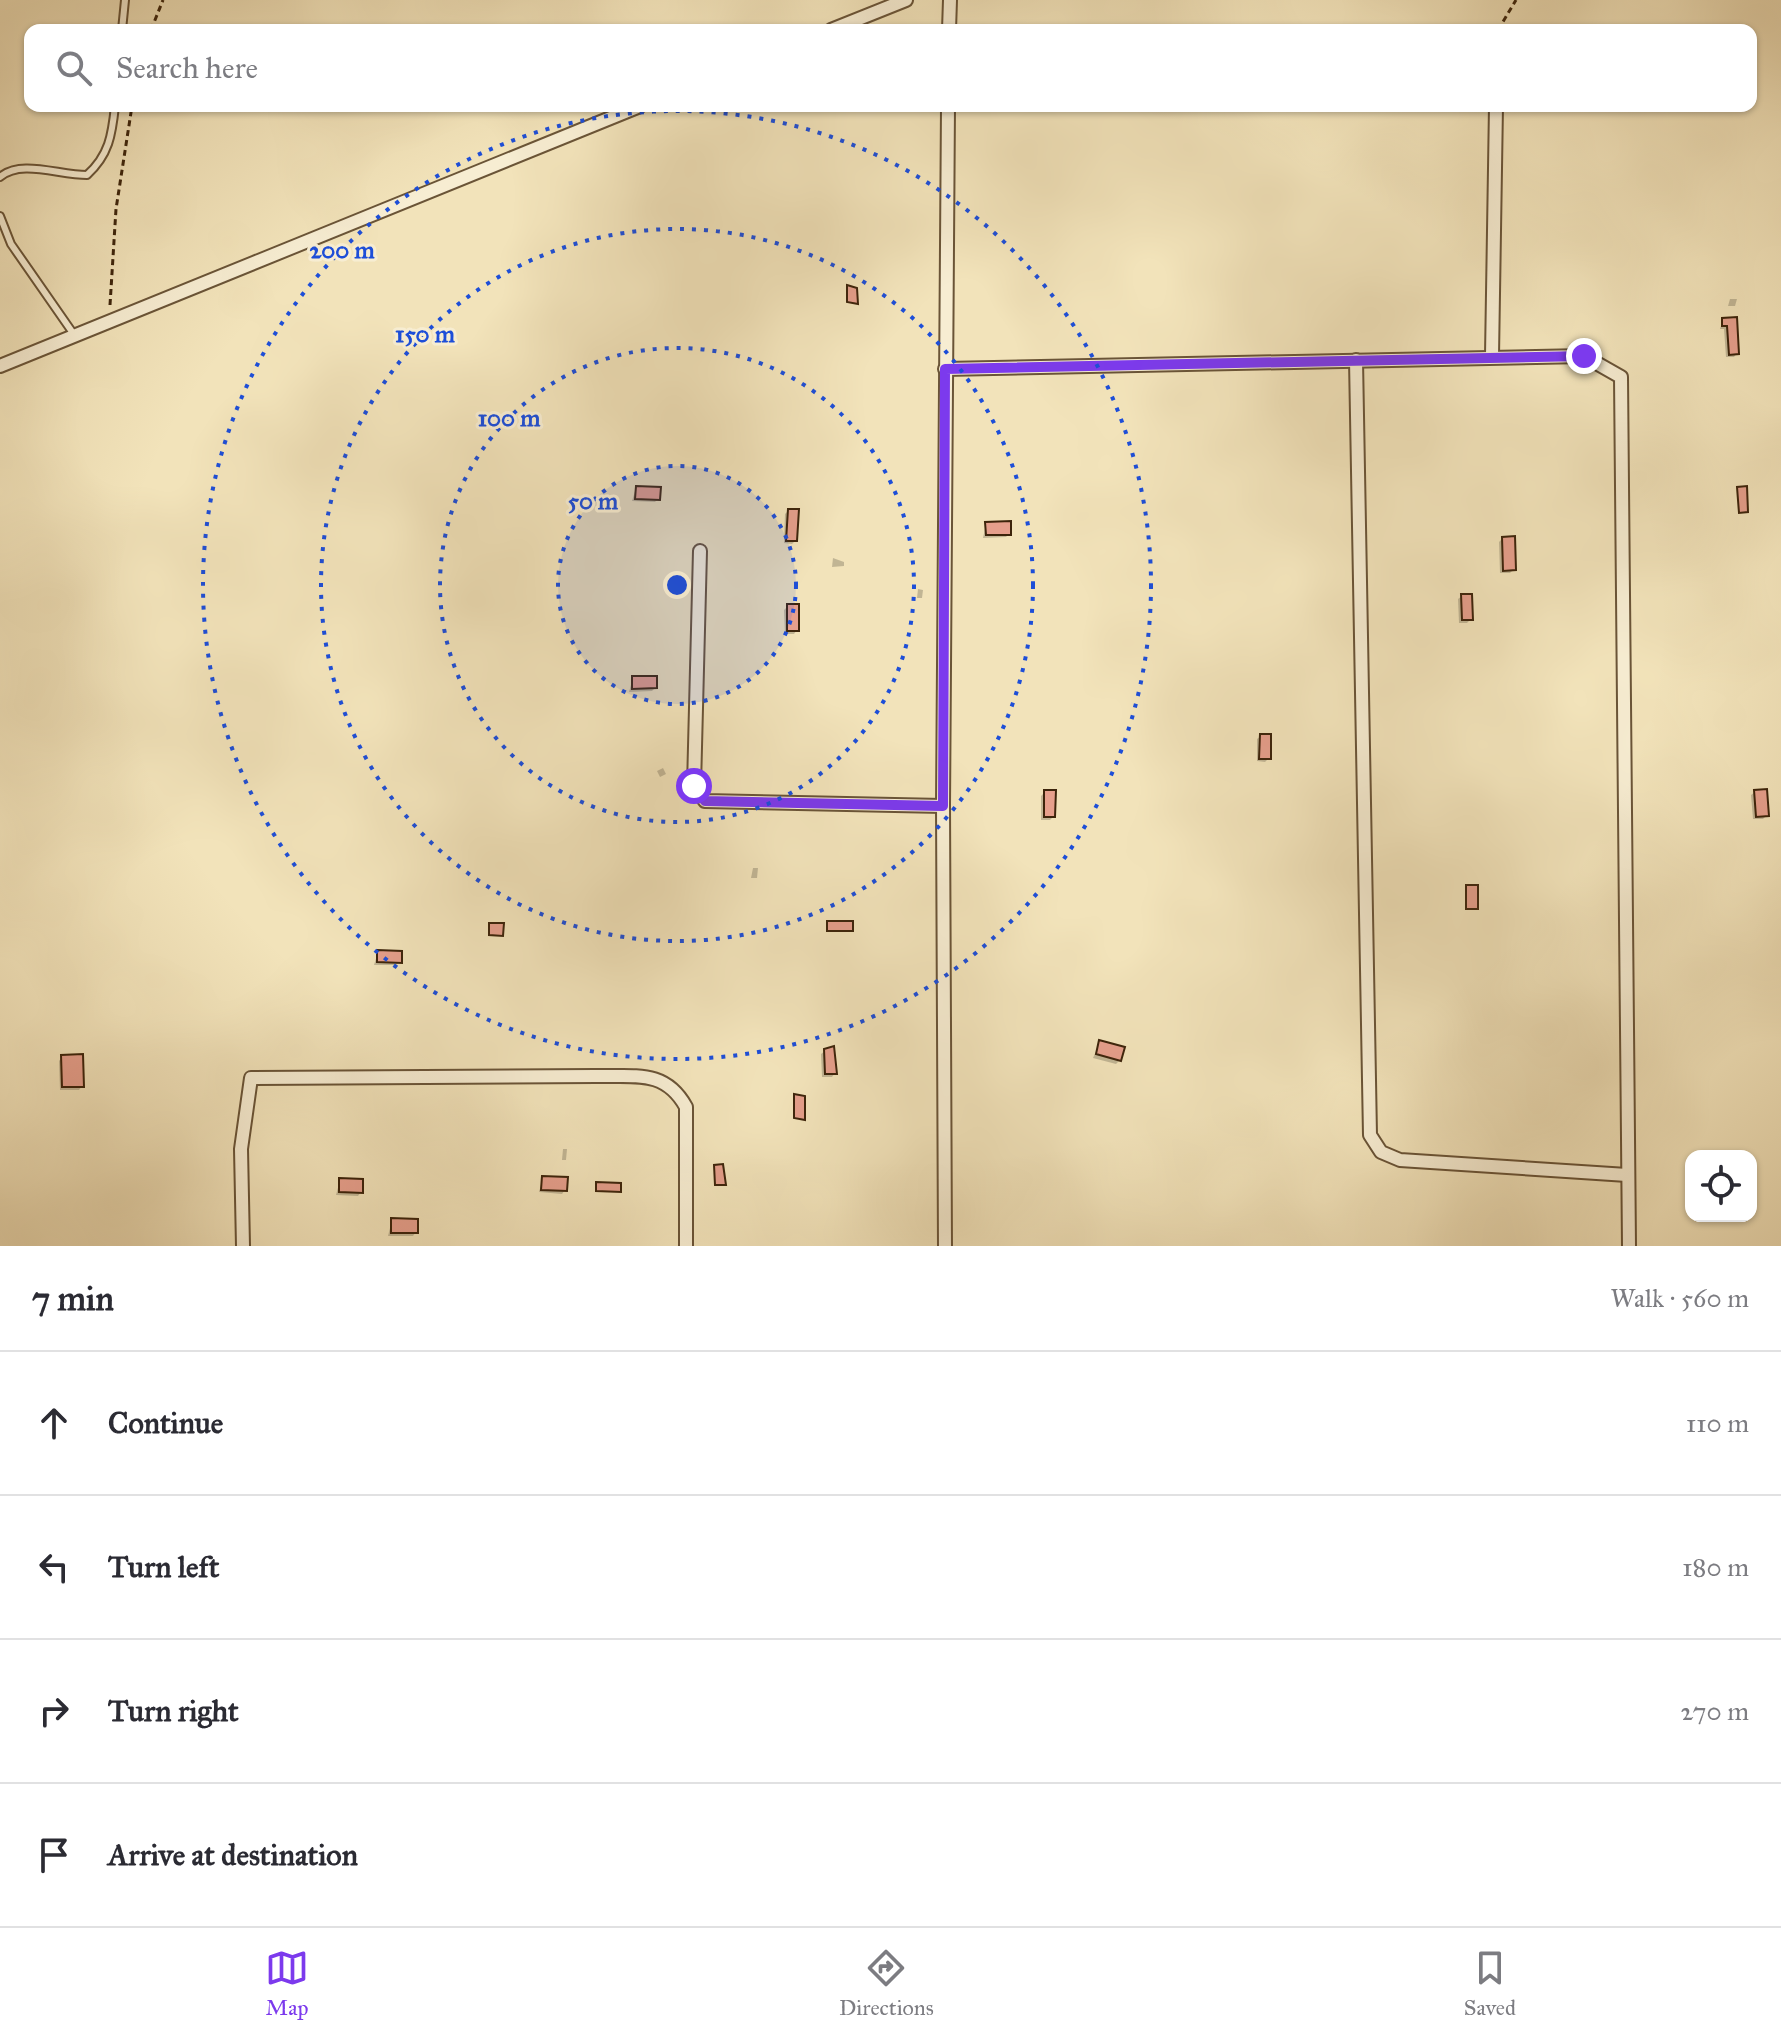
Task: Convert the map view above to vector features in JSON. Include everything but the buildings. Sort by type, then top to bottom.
[{"type":"street","points":[[846,24],[906,0]]},
{"type":"street","points":[[949,24],[950,0]]},
{"type":"street","points":[[0,366],[625,112]]},
{"type":"street","points":[[945,1246],[943,806],[948,112]]},
{"type":"street","points":[[1492,356],[1496,112]]},
{"type":"street","points":[[945,369],[1584,356],[1621,377],[1629,1246]]},
{"type":"street","points":[[1356,360],[1370,1135],[1381,1152],[1400,1160],[1627,1175]]},
{"type":"street","points":[[700,551],[694,786],[705,801],[943,806]]},
{"type":"street","points":[[243,1246],[241,1149],[251,1078],[581,1076],[651,1078],[677,1090],[686,1107],[686,1246]]},
{"type":"lane","points":[[123,24],[125,0]]},
{"type":"lane","points":[[0,177],[10,168],[29,167],[59,175],[87,175],[104,160],[112,136],[114,112]]},
{"type":"lane","points":[[0,216],[11,244],[75,336]]},
{"type":"path","points":[[153,24],[163,0]]},
{"type":"path","points":[[1502,24],[1516,0]]},
{"type":"path","points":[[109,321],[116,209],[131,112]]},
{"type":"route","points":[[694,786],[705,801],[943,806],[945,369],[1584,356]]}]
